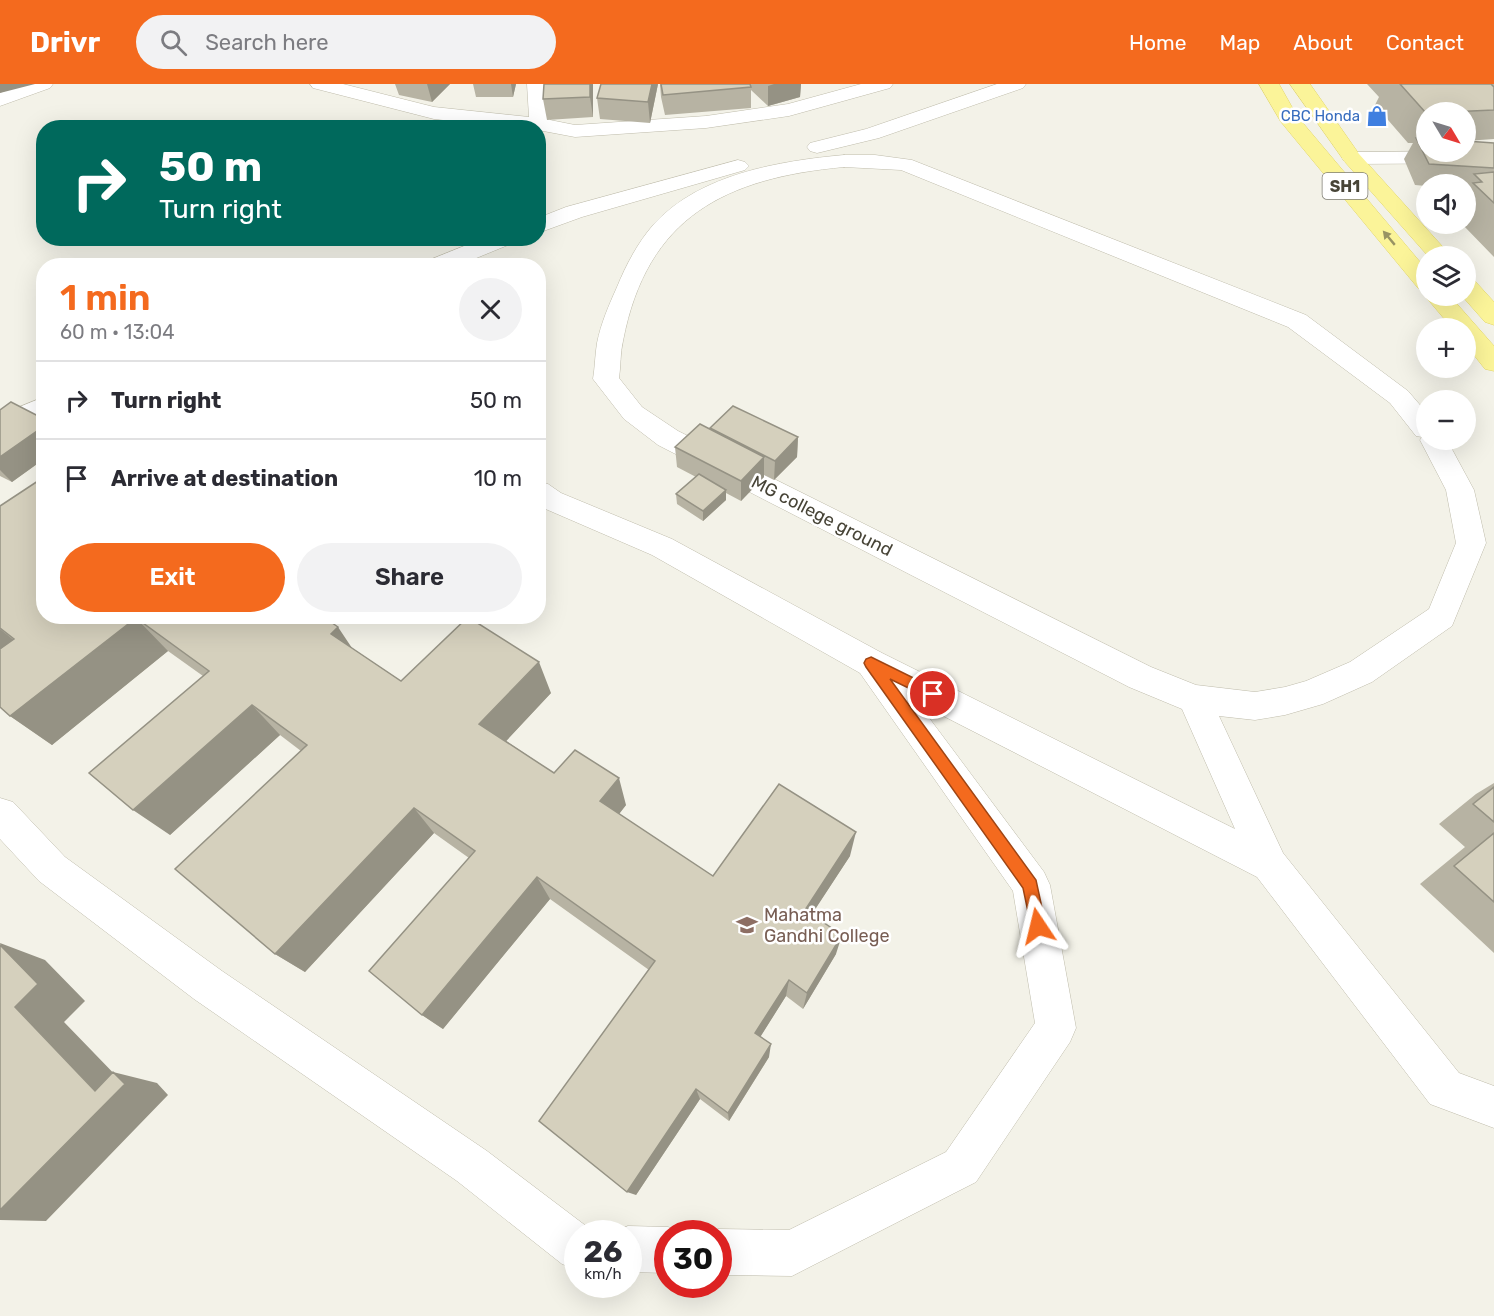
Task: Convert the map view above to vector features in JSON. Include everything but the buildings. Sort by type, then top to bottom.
[{"type":"main road","name":"SH1","points":[[1269,84],[1288,118],[1416,271]]},
{"type":"main road","name":"SH1","points":[[1300,84],[1352,158],[1431,246]]},
{"type":"main road","points":[[1476,296],[1494,317]]},
{"type":"main road","points":[[1445,306],[1456,318]]},
{"type":"main road","points":[[1476,342],[1494,363]]},
{"type":"street","points":[[0,100],[43,84]]},
{"type":"street","points":[[320,84],[434,113],[501,120]]},
{"type":"street","points":[[537,84],[540,120]]},
{"type":"street","points":[[546,125],[575,131],[706,122],[789,110],[883,84]]},
{"type":"street","points":[[546,223],[574,212],[753,161],[872,134],[1016,84]]},
{"type":"street","points":[[806,87],[829,99]]},
{"type":"street","points":[[1352,158],[1494,157]]},
{"type":"street","name":"MG college ground","points":[[1416,418],[1399,398],[1297,321],[905,164],[875,159],[783,169],[728,186],[693,206],[664,227],[643,257],[618,311],[610,343],[606,379],[633,413],[668,438],[1140,677],[1194,699],[1255,706],[1311,694],[1361,672],[1441,617],[1471,543],[1460,490],[1439,450]]},
{"type":"street","points":[[455,258],[485,246]]},
{"type":"street","points":[[0,426],[36,410]]},
{"type":"street","points":[[546,497],[662,547],[871,663],[1270,865]]},
{"type":"street","points":[[732,1252],[792,1253],[961,1167],[1056,1028],[1031,885],[871,663]]},
{"type":"street","points":[[1194,699],[1270,865],[1445,1089],[1494,1107]]},
{"type":"street","points":[[0,814],[61,876],[208,985],[471,1166],[564,1237]]},
{"type":"place","name":"CBC Honda","points":[[1377,116]]},
{"type":"place","name":"Mahatma Gandhi College","points":[[747,925]]},
{"type":"route","points":[[933,694],[871,663],[1031,885],[1038,926]]}]
